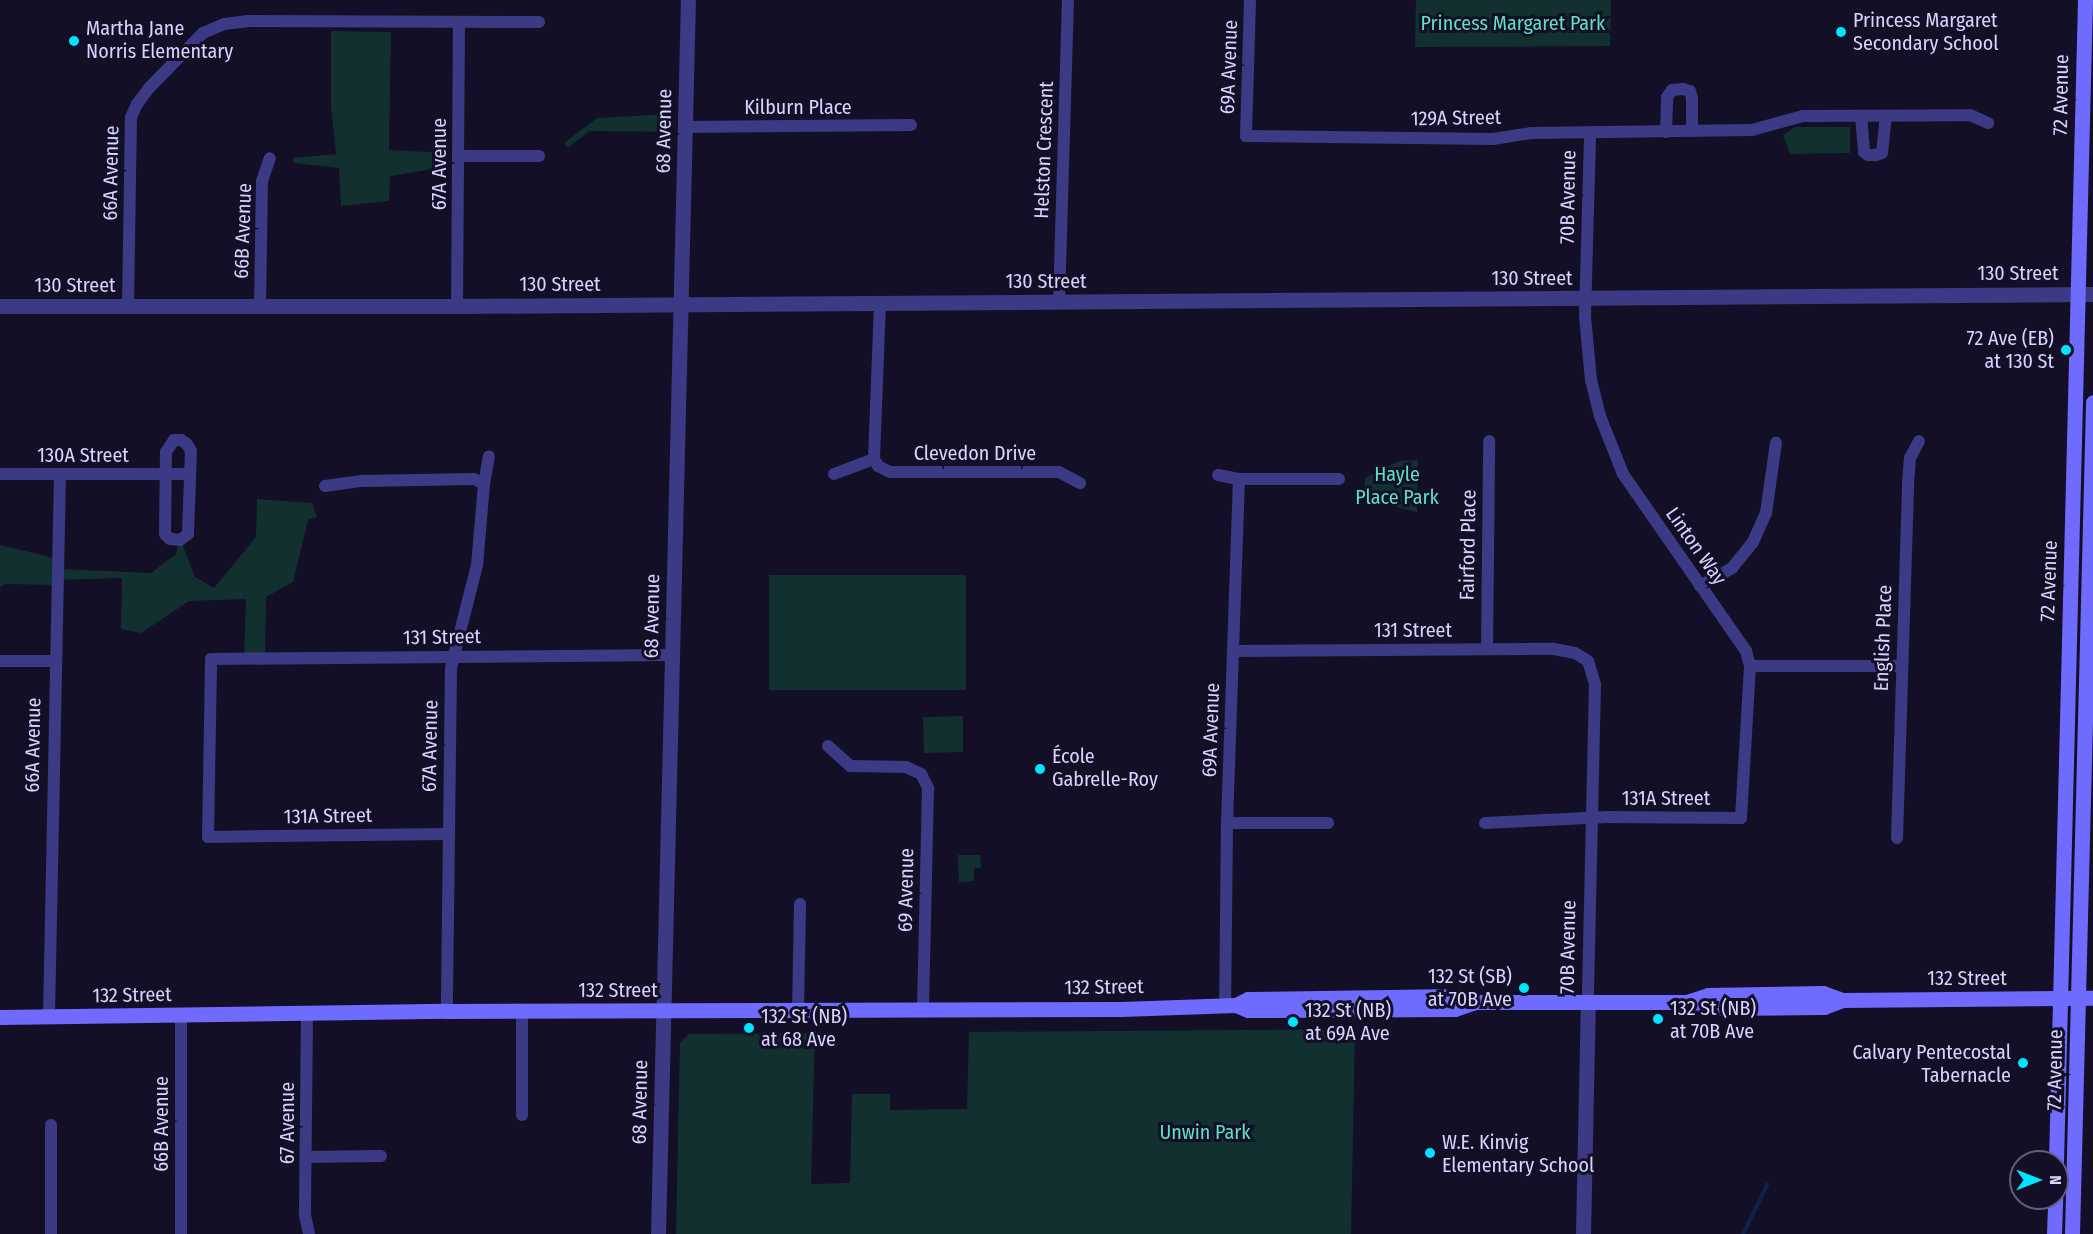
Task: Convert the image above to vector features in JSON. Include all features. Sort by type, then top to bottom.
[{"type":"main road","name":"72 Avenue","points":[[2085,0],[2093,11]]},
{"type":"main road","name":"72 Avenue","points":[[2056,1150],[2086,294],[2085,0]]},
{"type":"main road","name":"72 Avenue","points":[[2072,1234],[2086,998],[2093,402]]},
{"type":"main road","name":"132 Street","points":[[0,1017],[1230,1005],[1248,999],[1456,996],[1475,1002],[1687,1002],[1708,995],[1823,993],[1842,1000],[2086,998]]},
{"type":"main road","points":[[2054,1234],[2055,1210]]},
{"type":"street","name":"68 Avenue","points":[[658,1234],[688,0]]},
{"type":"street","name":"Helston Crescent","points":[[1059,302],[1068,0]]},
{"type":"street","name":"69A Avenue","points":[[1246,136],[1250,0]]},
{"type":"street","name":"66A Avenue","points":[[128,306],[131,117],[142,97],[203,33],[233,22],[539,22]]},
{"type":"street","name":"67A Avenue","points":[[457,306],[459,22]]},
{"type":"street","points":[[1666,132],[1666,97],[1672,90],[1683,89],[1690,91],[1692,98],[1692,131]]},
{"type":"street","name":"129A Street","points":[[1246,136],[1493,140],[1531,133],[1752,130],[1803,116],[1970,115],[1988,123]]},
{"type":"street","points":[[1861,116],[1864,152],[1868,155],[1876,155],[1882,153],[1886,116]]},
{"type":"street","name":"Kilburn Place","points":[[685,127],[911,125]]},
{"type":"street","name":"70B Avenue","points":[[1586,298],[1590,133]]},
{"type":"street","points":[[458,156],[540,156]]},
{"type":"street","name":"66B Avenue","points":[[260,306],[262,181],[270,158]]},
{"type":"street","name":"130 Street","points":[[0,306],[457,306],[2086,294]]},
{"type":"street","name":"Linton Way","points":[[1586,298],[1591,380],[1600,416],[1623,474],[1746,651],[1750,666],[1741,818]]},
{"type":"street","points":[[834,474],[874,459],[880,303]]},
{"type":"street","points":[[174,440],[181,440],[188,444],[191,451],[190,474],[188,534],[174,540],[165,534],[165,474],[166,452],[174,440]]},
{"type":"street","name":"Fairford Place","points":[[1487,649],[1489,441]]},
{"type":"street","name":"English Place","points":[[1897,838],[1908,485],[1911,459],[1919,441]]},
{"type":"street","points":[[1700,586],[1732,568],[1753,542],[1766,513],[1776,442]]},
{"type":"street","name":"67A Avenue","points":[[447,1011],[448,834],[453,656],[477,564],[479,482],[489,456]]},
{"type":"street","name":"Clevedon Drive","points":[[874,459],[878,466],[890,472],[1059,472],[1080,483]]},
{"type":"street","name":"130A Street","points":[[0,474],[190,474]]},
{"type":"street","name":"66A Avenue","points":[[49,1017],[60,474]]},
{"type":"street","points":[[1218,475],[1239,478],[1339,479]]},
{"type":"street","name":"69A Avenue","points":[[1230,1005],[1227,823],[1239,478]]},
{"type":"street","points":[[325,486],[362,481],[479,482]]},
{"type":"street","name":"131 Street","points":[[1234,651],[1554,649],[1575,653],[1588,662]]},
{"type":"street","name":"131 Street","points":[[208,837],[212,659],[672,655]]},
{"type":"street","points":[[0,661],[55,661]]},
{"type":"street","name":"70B Avenue","points":[[1583,1234],[1595,684],[1588,662]]},
{"type":"street","points":[[1750,666],[1901,666]]},
{"type":"street","name":"69 Avenue","points":[[828,746],[850,766],[906,767],[921,774],[928,788],[923,1009]]},
{"type":"street","name":"131A Street","points":[[1485,823],[1591,819],[1741,818]]},
{"type":"street","points":[[1227,823],[1328,824]]},
{"type":"street","name":"131A Street","points":[[208,837],[448,834]]},
{"type":"street","points":[[798,1010],[800,904]]},
{"type":"street","points":[[522,1011],[522,1114]]},
{"type":"street","name":"66B Avenue","points":[[181,1015],[181,1234]]},
{"type":"street","name":"67 Avenue","points":[[307,1015],[305,1215],[308,1233]]},
{"type":"street","points":[[51,1125],[51,1234]]},
{"type":"street","points":[[306,1157],[381,1156]]},
{"type":"green space","name":"Princess Margaret Park","points":[[1416,0],[1611,0],[1610,46],[1415,47]]},
{"type":"green space","points":[[331,31],[391,32],[389,150],[446,153],[446,167],[390,176],[389,201],[341,206],[339,168],[293,163],[293,158],[336,154],[331,107]]},
{"type":"green space","points":[[670,114],[671,132],[589,131],[568,148],[564,143],[597,118]]},
{"type":"green space","points":[[1795,127],[1850,127],[1850,153],[1790,154],[1783,135]]},
{"type":"green space","name":"Hayle Place Park","points":[[1418,460],[1417,512],[1364,499],[1365,478],[1399,461]]},
{"type":"green space","points":[[257,499],[312,503],[317,517],[308,520],[293,582],[266,597],[265,659],[244,659],[246,599],[189,601],[141,633],[121,629],[122,578],[59,580],[58,585],[5,584],[0,587],[0,545],[59,559],[59,569],[151,573],[176,554],[178,545],[183,546],[195,577],[214,588],[256,537]]},
{"type":"green space","points":[[769,575],[966,575],[966,690],[769,690]]},
{"type":"green space","points":[[963,716],[963,752],[924,753],[923,717]]},
{"type":"green space","points":[[958,855],[980,855],[981,868],[974,868],[974,881],[959,882]]},
{"type":"green space","name":"Unwin Park","points":[[1355,1029],[1351,1234],[676,1234],[680,1043],[689,1034],[815,1033],[811,1184],[850,1183],[852,1094],[890,1094],[890,1110],[967,1109],[969,1032]]},
{"type":"waterway","points":[[1743,1234],[1767,1185]]},
{"type":"place","name":"Princess Margaret Secondary School","points":[[1841,32]]},
{"type":"place","name":"Martha Jane Norris Elementary","points":[[74,41]]},
{"type":"place","name":"72 Ave (EB) at 130 St","points":[[2066,350]]},
{"type":"place","name":"École Gabrelle-Roy","points":[[1040,769]]},
{"type":"place","name":"132 St (SB) at 70B Ave","points":[[1524,988]]},
{"type":"place","name":"132 St (NB) at 70B Ave","points":[[1658,1019]]},
{"type":"place","name":"132 St (NB) at 69A Ave","points":[[1293,1022]]},
{"type":"place","name":"132 St (NB) at 68 Ave","points":[[749,1028]]},
{"type":"place","name":"Calvary Pentecostal Tabernacle","points":[[2023,1063]]},
{"type":"place","name":"W.E. Kinvig Elementary School","points":[[1430,1153]]}]
